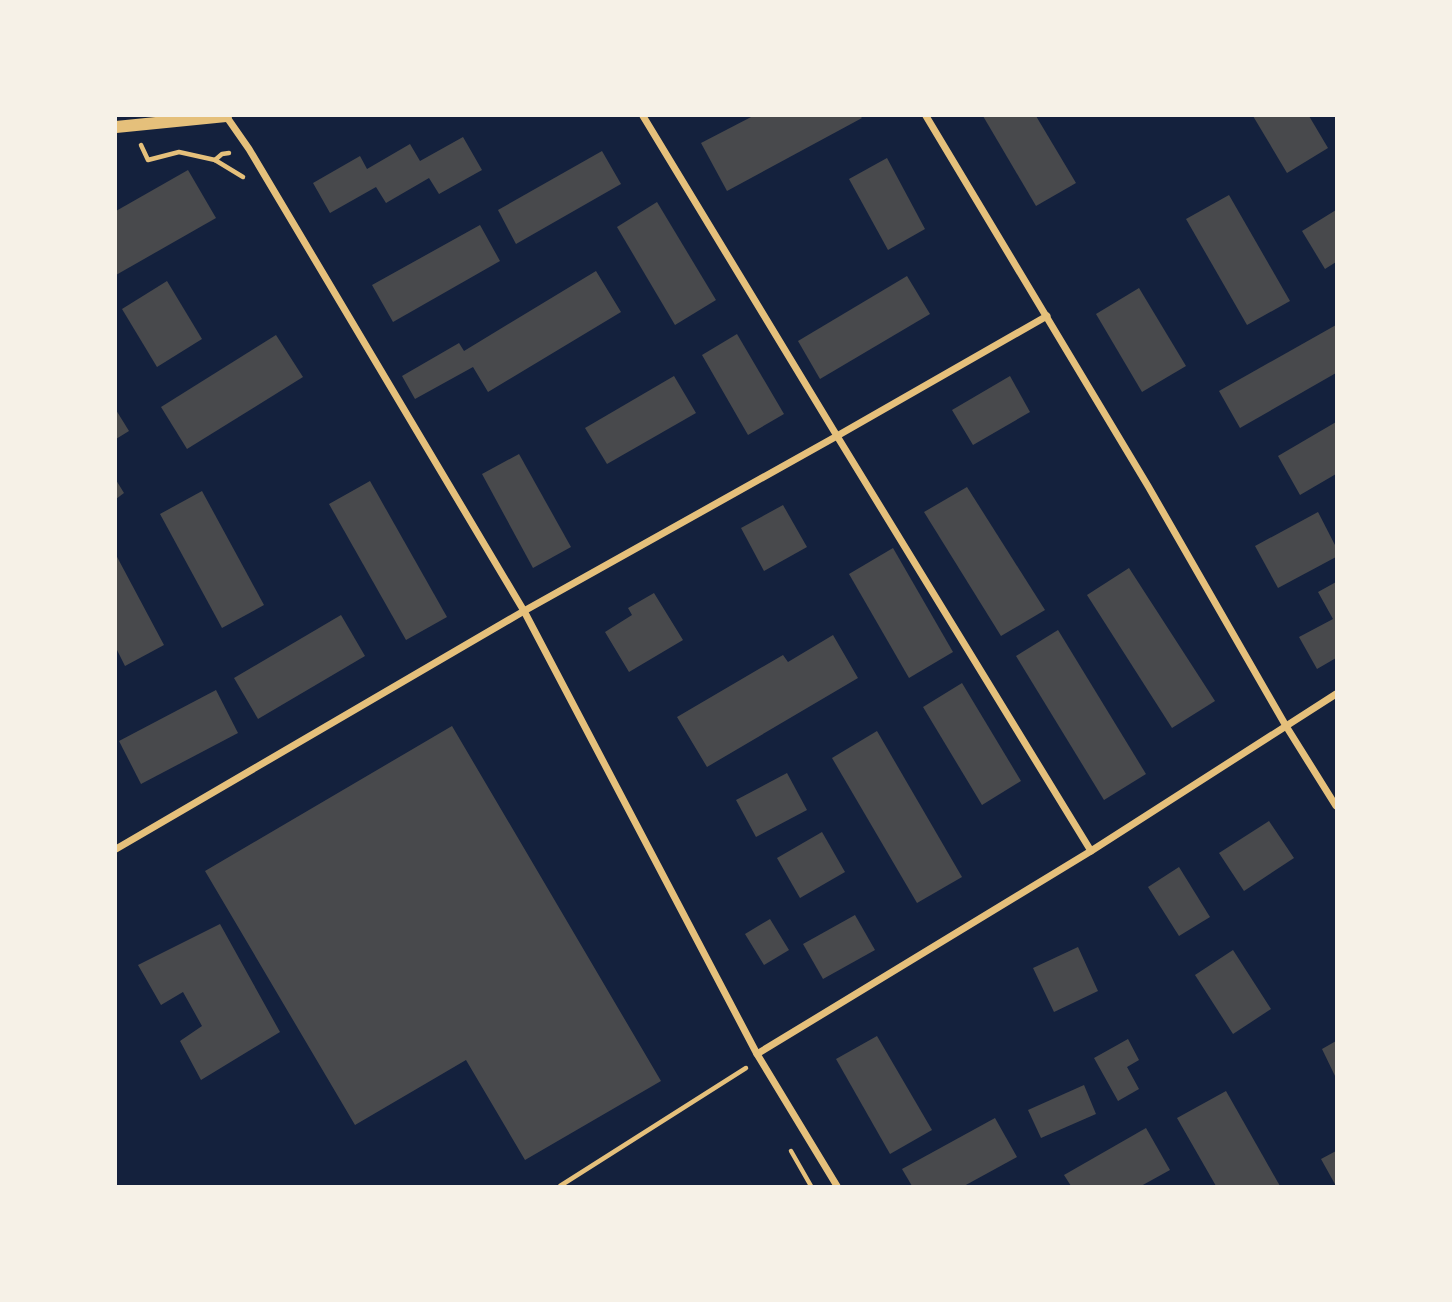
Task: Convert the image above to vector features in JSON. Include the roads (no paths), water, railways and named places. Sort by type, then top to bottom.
[{"type":"street","points":[[116,127],[226,116],[256,161],[524,611],[757,1054],[837,1186]]},
{"type":"street","points":[[643,116],[1091,851]]},
{"type":"street","points":[[926,116],[1148,486],[1286,726],[1336,806]]},
{"type":"street","points":[[116,849],[524,611],[1047,316]]},
{"type":"street","points":[[757,1054],[1091,851],[1336,694]]}]
